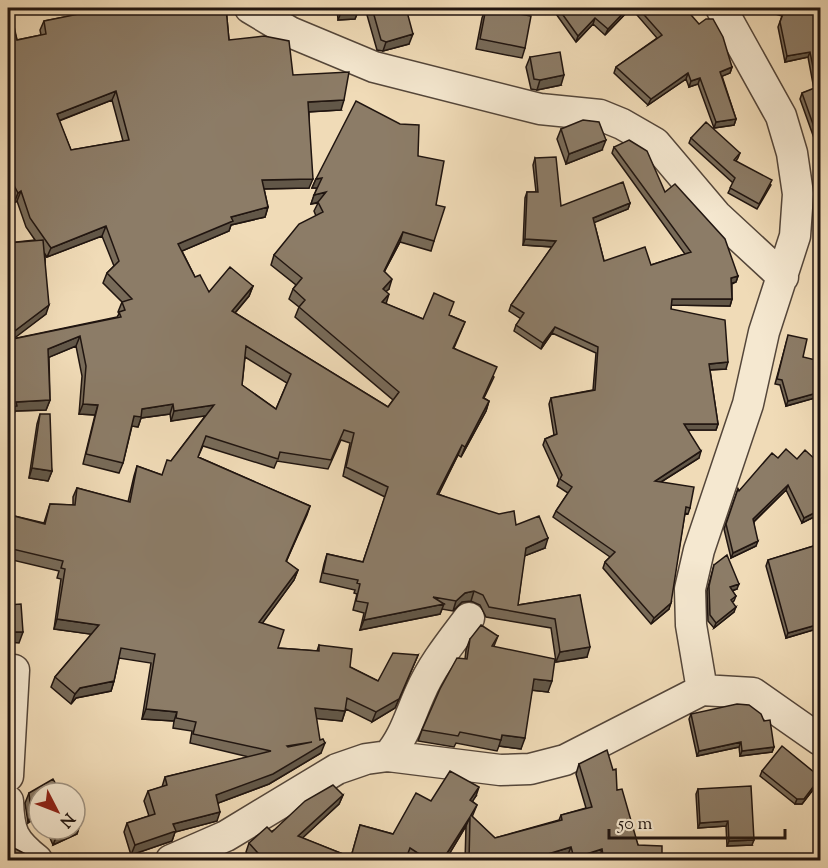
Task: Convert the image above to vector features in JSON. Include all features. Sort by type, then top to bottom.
[{"type":"street","points":[[250,8],[290,32],[374,67],[540,109],[600,115],[622,124],[655,143],[716,215],[783,277]]},
{"type":"street","points":[[702,690],[691,625],[690,589],[699,550],[748,404],[764,332],[783,277],[796,225],[798,194],[792,153],[781,117],[720,8]]},
{"type":"street","points":[[388,756],[403,736],[419,694],[438,660],[469,618]]},
{"type":"street","points":[[8,777],[14,670]]},
{"type":"street","points":[[171,861],[246,825],[337,770],[366,759],[388,756],[500,770],[530,769],[565,760],[702,690],[753,693],[820,740]]},
{"type":"street","points":[[8,801],[9,828],[19,846],[37,861]]},
{"type":"building","points":[[8,8],[10,8],[17,40],[46,34],[44,21],[94,11],[94,8],[226,8],[229,40],[264,36],[289,41],[293,75],[349,72],[344,100],[308,102],[313,179],[262,180],[268,207],[231,217],[233,221],[178,244],[195,277],[200,275],[209,292],[230,267],[253,286],[232,311],[388,407],[399,392],[299,307],[305,300],[293,289],[302,278],[274,255],[299,224],[323,212],[318,202],[326,192],[314,195],[322,178],[316,179],[356,101],[400,124],[419,125],[418,156],[444,161],[436,205],[445,207],[434,241],[403,232],[384,271],[392,279],[383,289],[389,294],[382,302],[423,319],[434,293],[454,302],[449,315],[465,322],[453,348],[497,367],[483,398],[489,401],[465,447],[462,445],[437,494],[499,514],[514,511],[516,525],[539,516],[548,538],[526,548],[518,605],[580,595],[590,647],[560,652],[555,619],[489,607],[483,595],[474,591],[465,593],[456,601],[433,597],[444,604],[364,620],[368,603],[356,601],[360,584],[357,583],[358,580],[323,573],[327,554],[363,562],[388,487],[346,467],[354,433],[344,430],[331,460],[280,452],[278,459],[206,436],[198,457],[310,506],[286,561],[298,570],[259,622],[284,630],[278,648],[319,651],[319,645],[352,649],[350,667],[378,681],[393,653],[418,655],[399,699],[376,712],[347,698],[345,711],[315,708],[320,740],[323,739],[325,743],[273,774],[216,795],[220,812],[173,824],[176,831],[135,845],[127,823],[155,814],[148,791],[167,785],[165,777],[271,751],[193,734],[196,722],[176,718],[177,712],[146,709],[155,654],[121,648],[114,681],[80,688],[75,694],[55,677],[99,625],[57,619],[65,569],[61,568],[63,561],[8,548],[8,542],[14,516],[45,524],[50,504],[75,505],[77,488],[130,502],[137,466],[162,475],[167,460],[171,461],[214,405],[174,411],[173,404],[142,409],[141,417],[134,416],[123,463],[86,454],[98,405],[83,404],[86,366],[80,336],[48,349],[50,400],[16,402],[17,406],[8,408],[8,340],[121,317],[119,312],[125,310],[122,302],[132,299],[107,273],[119,261],[106,226],[51,248],[30,218],[21,191],[18,193],[11,180],[8,182]],"holes":[[[116,91],[129,140],[71,150],[57,114]],[[246,346],[291,374],[276,409],[242,385]]]},
{"type":"building","points":[[342,8],[359,8],[359,9],[342,10]]},
{"type":"building","points":[[372,8],[406,8],[413,34],[386,42],[381,40]]},
{"type":"building","points":[[486,8],[531,16],[525,48],[480,39]]},
{"type":"building","points":[[558,8],[628,8],[608,29],[595,18],[578,36]]},
{"type":"building","points":[[638,8],[685,8],[699,24],[706,19],[713,19],[723,37],[732,67],[720,72],[736,119],[716,122],[700,78],[691,81],[688,73],[651,99],[616,67],[662,35]]},
{"type":"building","points":[[774,8],[820,8],[820,144],[802,93],[817,87],[810,52],[787,56],[780,22],[784,11]]},
{"type":"building","points":[[560,52],[564,75],[534,79],[530,57]]},
{"type":"building","points":[[583,120],[599,122],[606,140],[569,154],[561,129]]},
{"type":"building","points":[[706,122],[740,153],[734,160],[772,180],[759,204],[730,188],[735,178],[691,138]]},
{"type":"building","points":[[629,140],[647,151],[665,192],[675,184],[725,239],[738,276],[731,278],[732,299],[672,299],[671,309],[725,320],[728,362],[709,364],[718,424],[684,424],[701,451],[655,481],[694,487],[690,508],[686,507],[671,603],[654,618],[605,562],[615,552],[556,511],[572,487],[560,479],[562,475],[545,439],[557,434],[551,398],[595,390],[598,347],[555,327],[543,343],[516,325],[524,313],[511,305],[556,241],[525,239],[527,192],[538,192],[535,158],[556,157],[561,206],[623,182],[630,203],[593,218],[604,261],[645,247],[651,265],[691,252],[614,147]]},
{"type":"building","points":[[43,240],[49,305],[8,336],[8,243]]},
{"type":"building","points":[[788,335],[807,339],[803,357],[820,361],[820,378],[817,393],[788,401],[782,380],[777,379]]},
{"type":"building","points":[[8,411],[11,432],[8,433]]},
{"type":"building","points":[[40,414],[50,414],[52,471],[32,468]]},
{"type":"building","points":[[786,449],[797,459],[805,450],[819,463],[820,451],[820,510],[804,518],[788,485],[753,519],[758,541],[733,553],[726,524],[738,489],[739,491],[772,453],[778,458]]},
{"type":"building","points":[[820,544],[820,624],[788,633],[768,560]]},
{"type":"building","points":[[727,555],[739,584],[730,587],[736,596],[731,600],[736,607],[716,623],[710,615],[709,586],[714,565]]},
{"type":"building","points":[[21,604],[23,632],[8,632],[8,605]]},
{"type":"building","points":[[481,625],[498,636],[492,646],[555,659],[552,681],[534,679],[525,738],[502,735],[501,740],[460,732],[458,736],[422,730],[457,658],[467,659],[470,639]]},
{"type":"building","points":[[737,704],[749,705],[761,714],[764,721],[770,720],[774,747],[742,751],[741,742],[699,751],[691,714]]},
{"type":"building","points":[[782,746],[820,777],[804,799],[797,799],[762,771]]},
{"type":"building","points":[[607,750],[613,770],[616,769],[617,790],[622,789],[638,845],[662,846],[662,861],[604,861],[602,849],[574,858],[571,847],[525,861],[469,861],[470,817],[442,861],[430,861],[410,848],[405,861],[342,861],[344,854],[351,857],[360,825],[393,834],[416,793],[431,801],[450,771],[479,787],[470,800],[477,805],[471,815],[495,838],[562,820],[561,815],[592,807],[579,764]]},
{"type":"building","points":[[333,785],[343,795],[298,836],[343,854],[337,861],[265,861],[249,843],[267,827],[272,832],[305,801]]},
{"type":"building","points":[[751,786],[754,840],[729,841],[728,821],[700,823],[698,789]]},
{"type":"building","points":[[8,845],[39,861],[8,861]]}]
